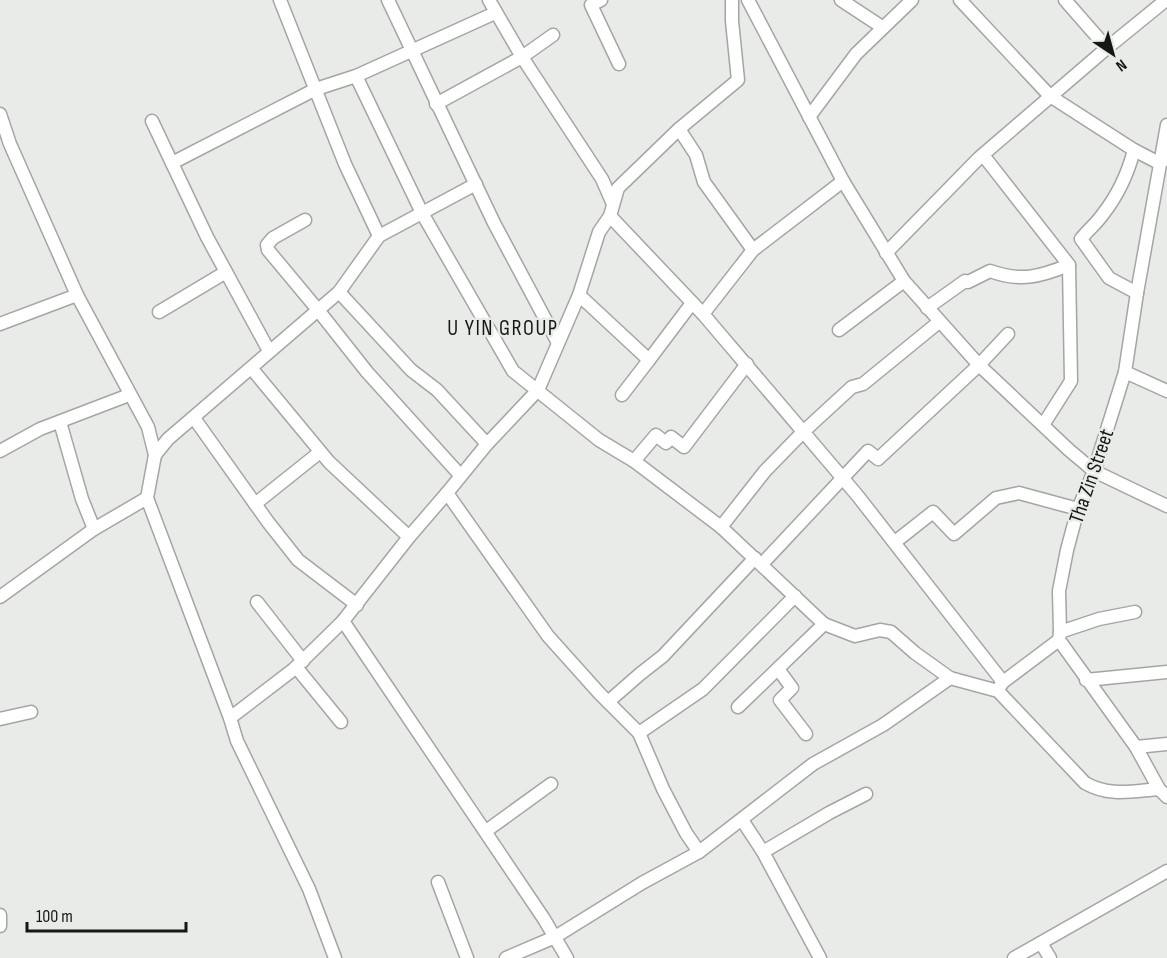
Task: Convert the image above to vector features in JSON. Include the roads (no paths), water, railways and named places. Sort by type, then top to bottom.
[{"type":"street","points":[[280,0],[345,164],[379,236]]},
{"type":"street","points":[[388,0],[494,223],[558,343]]},
{"type":"street","points":[[489,0],[522,57],[602,179],[611,210],[747,364],[895,542],[1000,686],[1085,783],[1109,793],[1163,793]]},
{"type":"street","points":[[601,0],[591,5],[619,64]]},
{"type":"street","points":[[230,718],[300,664],[343,621],[460,475],[538,390],[579,295],[599,232],[611,210],[618,188],[679,129],[738,80],[732,0]]},
{"type":"street","points":[[748,0],[843,181],[904,281],[979,365],[1094,471],[1167,506]]},
{"type":"street","points":[[841,0],[882,27]]},
{"type":"street","points":[[809,117],[856,54],[912,0]]},
{"type":"street","points":[[960,0],[1050,96],[1134,150],[1163,161]]},
{"type":"street","points":[[1065,0],[1107,48]]},
{"type":"street","points":[[886,254],[983,155],[1166,0]]},
{"type":"street","points":[[172,163],[316,89],[356,76],[495,13]]},
{"type":"street","points":[[436,104],[522,57],[553,35]]},
{"type":"street","points":[[356,76],[422,213],[513,371],[599,440],[634,461],[721,527],[824,624],[855,636],[880,630],[891,632],[915,653],[950,678],[1000,686],[1060,636],[1099,619],[1135,612]]},
{"type":"street","points":[[0,114],[5,146],[77,295],[147,427],[155,455],[147,498],[237,741],[309,889],[335,958]]},
{"type":"street","points":[[152,121],[207,237],[269,351]]},
{"type":"street","name":"Tha Zin Street","points":[[1060,636],[1059,591],[1067,550],[1078,509],[1094,471],[1125,372],[1137,293],[1163,161],[1167,125]]},
{"type":"street","points":[[679,129],[696,155],[704,182],[753,250]]},
{"type":"street","points":[[1134,150],[1130,166],[1111,203],[1081,239],[1109,278],[1137,293]]},
{"type":"street","points":[[983,155],[1069,265],[1071,381],[1043,425]]},
{"type":"street","points":[[703,314],[753,250],[843,181]]},
{"type":"street","points":[[155,455],[168,439],[339,292],[379,236],[476,184]]},
{"type":"street","points":[[305,220],[273,238],[267,245],[272,256],[367,372],[460,475]]},
{"type":"street","points":[[927,308],[965,281],[990,271],[1006,276],[1040,276],[1069,265]]},
{"type":"street","points":[[159,312],[226,272]]},
{"type":"street","points":[[839,330],[904,281]]},
{"type":"street","points":[[339,292],[411,370],[436,390],[487,444]]},
{"type":"street","points":[[0,324],[77,295]]},
{"type":"street","points":[[579,295],[649,360]]},
{"type":"street","points":[[622,395],[692,303]]},
{"type":"street","points":[[721,527],[765,471],[803,432],[852,387],[863,384],[939,322]]},
{"type":"street","points":[[608,702],[663,656],[868,451],[878,459],[979,365],[1008,334]]},
{"type":"street","points":[[634,461],[656,435],[666,443],[671,437],[684,447],[747,364]]},
{"type":"street","points":[[252,369],[320,452],[409,537]]},
{"type":"street","points":[[1125,372],[1167,391]]},
{"type":"street","points":[[0,451],[40,429],[129,395]]},
{"type":"street","points":[[194,418],[298,560],[357,605]]},
{"type":"street","points":[[60,422],[82,499],[94,529]]},
{"type":"street","points":[[147,427],[168,439]]},
{"type":"street","points":[[255,504],[320,452]]},
{"type":"street","points":[[447,493],[548,636],[639,733],[663,789],[686,833],[699,852]]},
{"type":"street","points":[[895,542],[933,512],[954,534],[996,498],[1020,493],[1078,509]]},
{"type":"street","points":[[0,597],[94,529],[147,498]]},
{"type":"street","points":[[639,733],[703,690],[795,596]]},
{"type":"street","points":[[257,602],[341,722]]},
{"type":"street","points":[[343,621],[486,831],[567,958]]},
{"type":"street","points":[[738,707],[824,624]]},
{"type":"street","points":[[1060,636],[1086,680],[1136,747],[1163,793]]},
{"type":"street","points":[[778,669],[792,688],[780,699],[806,734]]},
{"type":"street","points":[[1086,680],[1167,672]]},
{"type":"street","points":[[506,958],[555,937],[642,883],[699,852],[813,764],[883,725],[950,678]]},
{"type":"street","points":[[0,719],[31,712]]},
{"type":"street","points":[[1136,747],[1167,744]]},
{"type":"street","points":[[486,831],[552,784]]},
{"type":"street","points":[[763,852],[866,794]]},
{"type":"street","points":[[742,820],[763,852],[820,958]]},
{"type":"street","points":[[1014,958],[1167,871]]},
{"type":"street","points":[[438,882],[467,958]]},
{"type":"street","points":[[0,915],[0,926]]},
{"type":"street","points":[[1041,943],[1050,958]]},
{"type":"district","name":"U YIN GROUP","points":[[503,327]]}]
